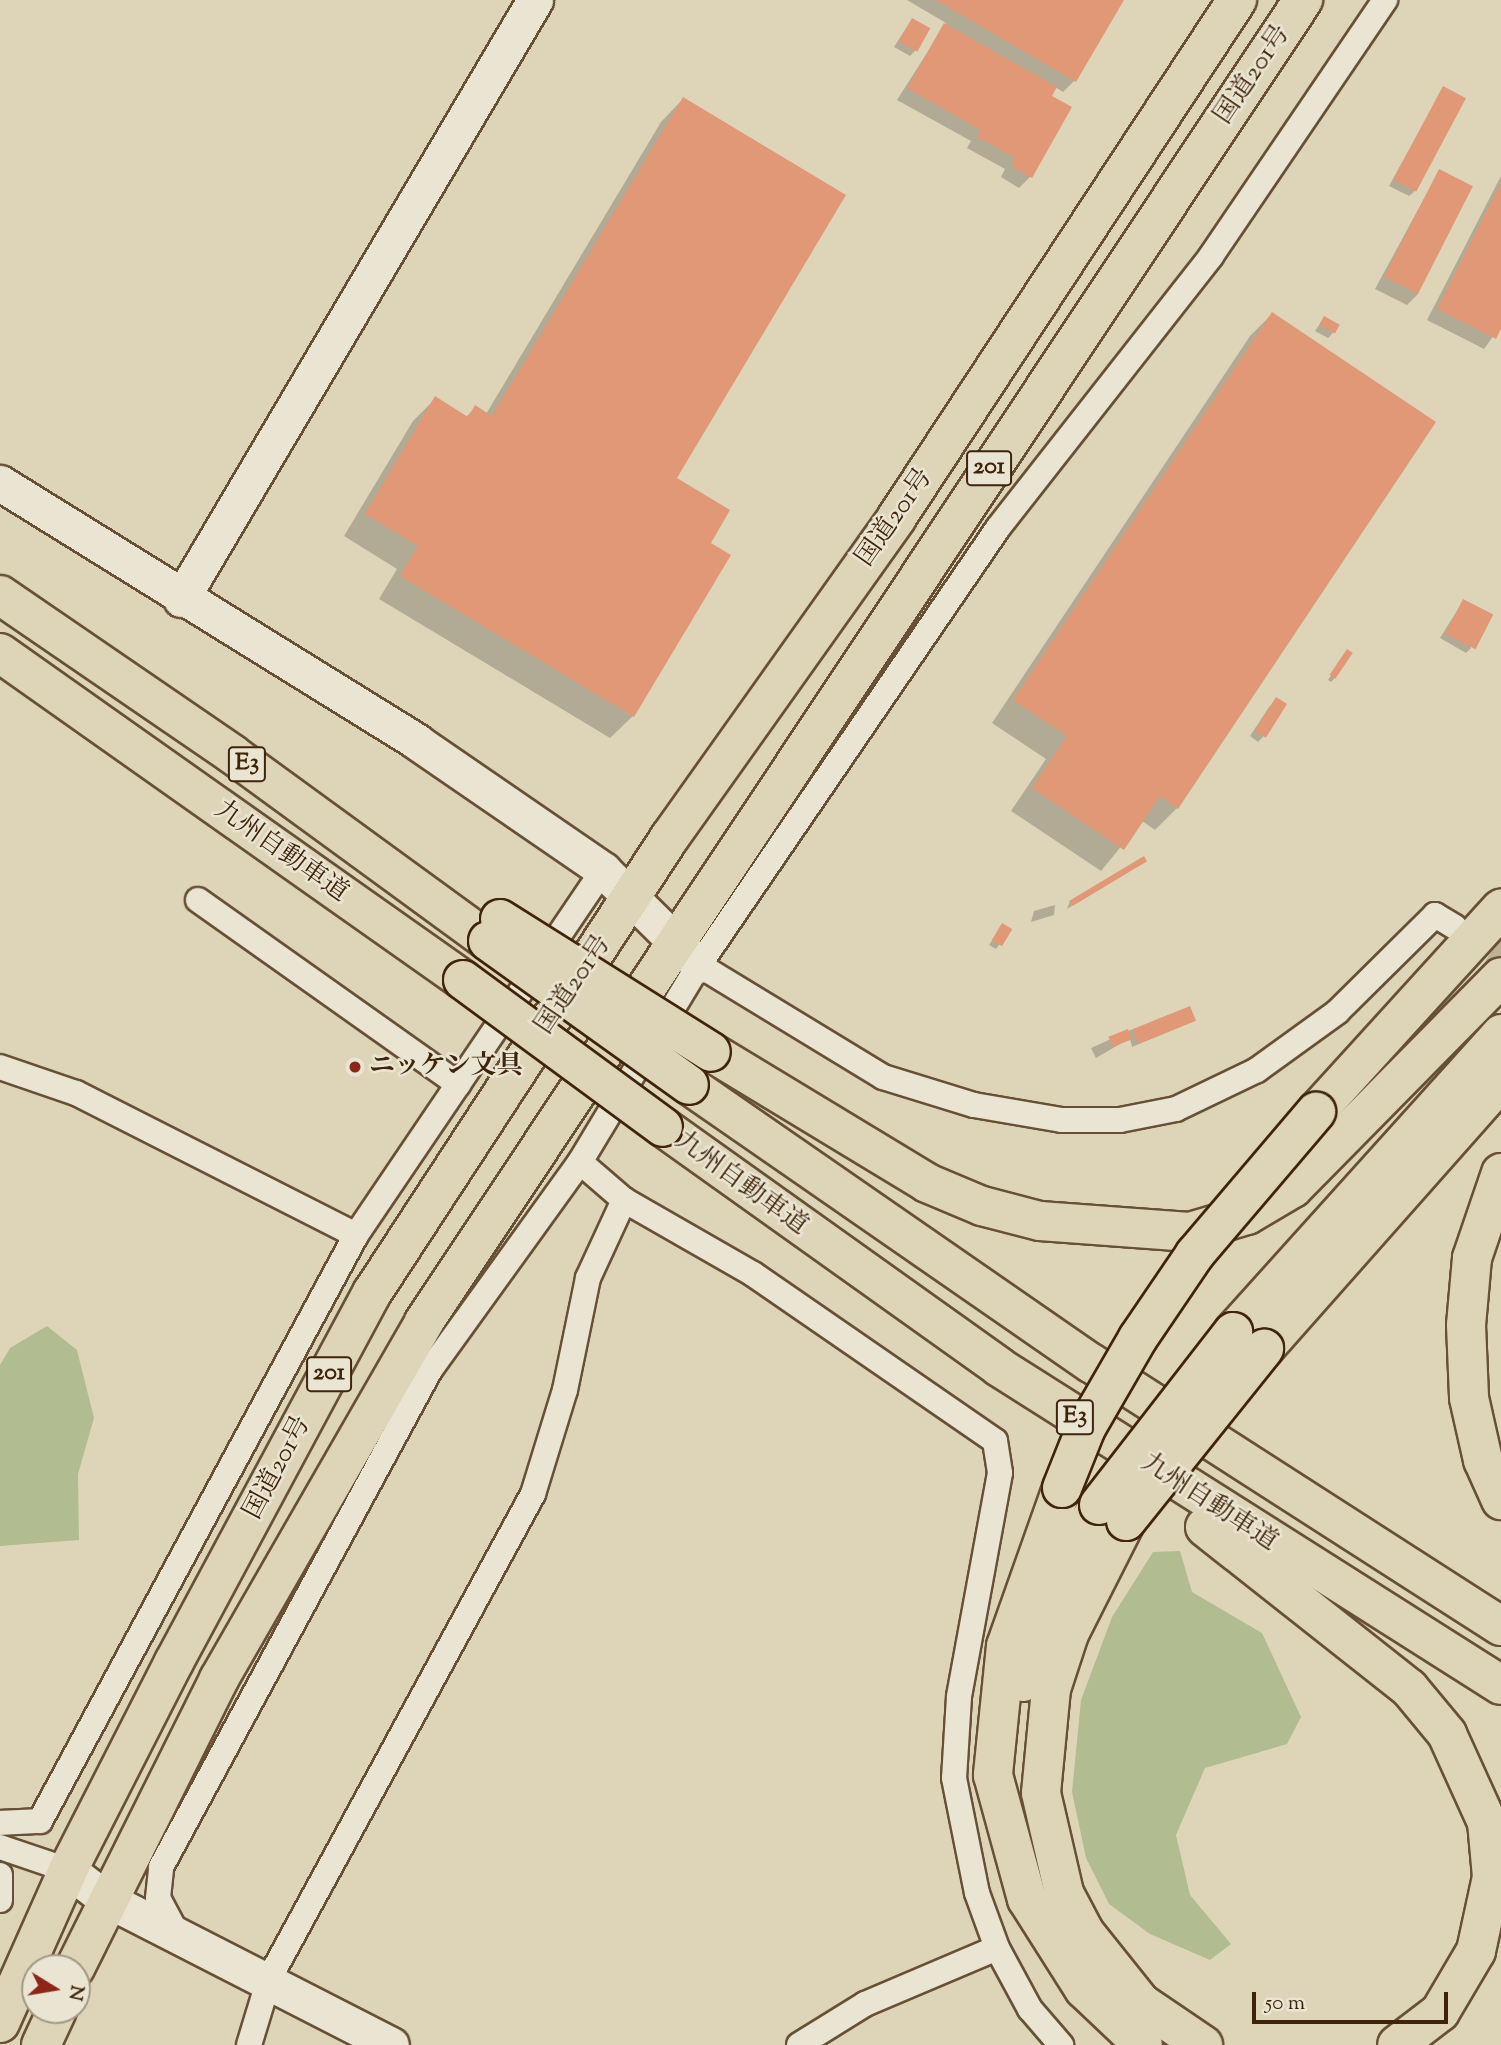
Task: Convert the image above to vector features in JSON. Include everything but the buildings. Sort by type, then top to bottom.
[{"type":"highway","points":[[1214,37],[1232,0]]},
{"type":"highway","name":"国道201号","points":[[0,2023],[68,1870],[372,1293],[630,900],[897,517],[1237,0]]},
{"type":"highway","name":"国道201号","points":[[81,1954],[106,1899],[219,1679],[424,1322],[688,951],[1304,6]]},
{"type":"highway","name":"九州自動車道","points":[[0,596],[494,930],[689,1085],[1091,1363],[1501,1626]]},
{"type":"highway","name":"九州自動車道","points":[[0,653],[463,980],[663,1127],[999,1367],[1501,1685]]},
{"type":"highway","points":[[1143,2045],[1060,1957],[1027,1899],[993,1775],[1006,1646],[1086,1428],[1145,1328],[1195,1254],[1316,1112],[1501,909]]},
{"type":"highway","points":[[494,930],[710,1052],[927,1183],[982,1206],[1040,1221],[1190,1231],[1247,1216],[1293,1188],[1501,977]]},
{"type":"highway","points":[[1006,1816],[1020,1689],[1057,1575],[1113,1513],[1249,1340],[1501,1034]]},
{"type":"highway","points":[[1249,1340],[1501,1081]]},
{"type":"highway","points":[[1501,1173],[1472,1258],[1466,1325],[1469,1398],[1483,1460],[1501,1500]]},
{"type":"highway","points":[[999,1367],[1362,1647],[1409,1688],[1447,1734],[1488,1822],[1492,1877],[1486,1914],[1459,1988],[1397,2045]]},
{"type":"highway","points":[[1113,1513],[1051,1689],[1041,1793],[1064,1893],[1084,1933],[1141,2004],[1203,2045]]},
{"type":"highway","points":[[41,2045],[51,2024]]},
{"type":"street","points":[[181,599],[535,0]]},
{"type":"street","points":[[175,1930],[158,1898],[161,1867],[430,1370],[580,1162],[688,951],[998,528],[1211,256],[1385,0]]},
{"type":"street","points":[[0,483],[181,599],[417,742],[603,870],[630,900],[688,951],[883,1077],[987,1107],[1062,1120],[1120,1119],[1176,1109],[1257,1070],[1337,1012],[1435,915],[1455,927]]},
{"type":"street","points":[[0,1823],[40,1821],[356,1235],[603,870]]},
{"type":"street","points":[[198,900],[458,1084]]},
{"type":"street","points":[[0,1067],[76,1093],[356,1235]]},
{"type":"street","points":[[580,1162],[624,1200],[752,1274],[995,1441],[1000,1473],[959,1697],[954,1778],[977,1893],[997,1948],[1030,2009],[1061,2045]]},
{"type":"street","points":[[249,2045],[269,1979],[528,1505],[565,1390],[587,1278],[624,1200]]},
{"type":"street","points":[[0,1847],[68,1870],[106,1899],[175,1930],[391,2045]]},
{"type":"street","points":[[0,1875],[0,1900]]},
{"type":"street","points":[[799,2045],[865,2004],[997,1948]]},
{"type":"green space","points":[[47,1326],[77,1350],[94,1418],[78,1474],[79,1540],[0,1546],[0,1365],[10,1348]]},
{"type":"green space","points":[[1180,1551],[1192,1592],[1262,1633],[1301,1717],[1287,1744],[1205,1768],[1176,1835],[1190,1895],[1231,1944],[1210,1960],[1150,1934],[1109,1904],[1086,1858],[1072,1792],[1081,1700],[1112,1617],[1153,1552]]},
{"type":"tunnel","points":[[1462,931],[1501,956]]},
{"type":"place","name":"ニッケン文具","points":[[355,1067]]}]
